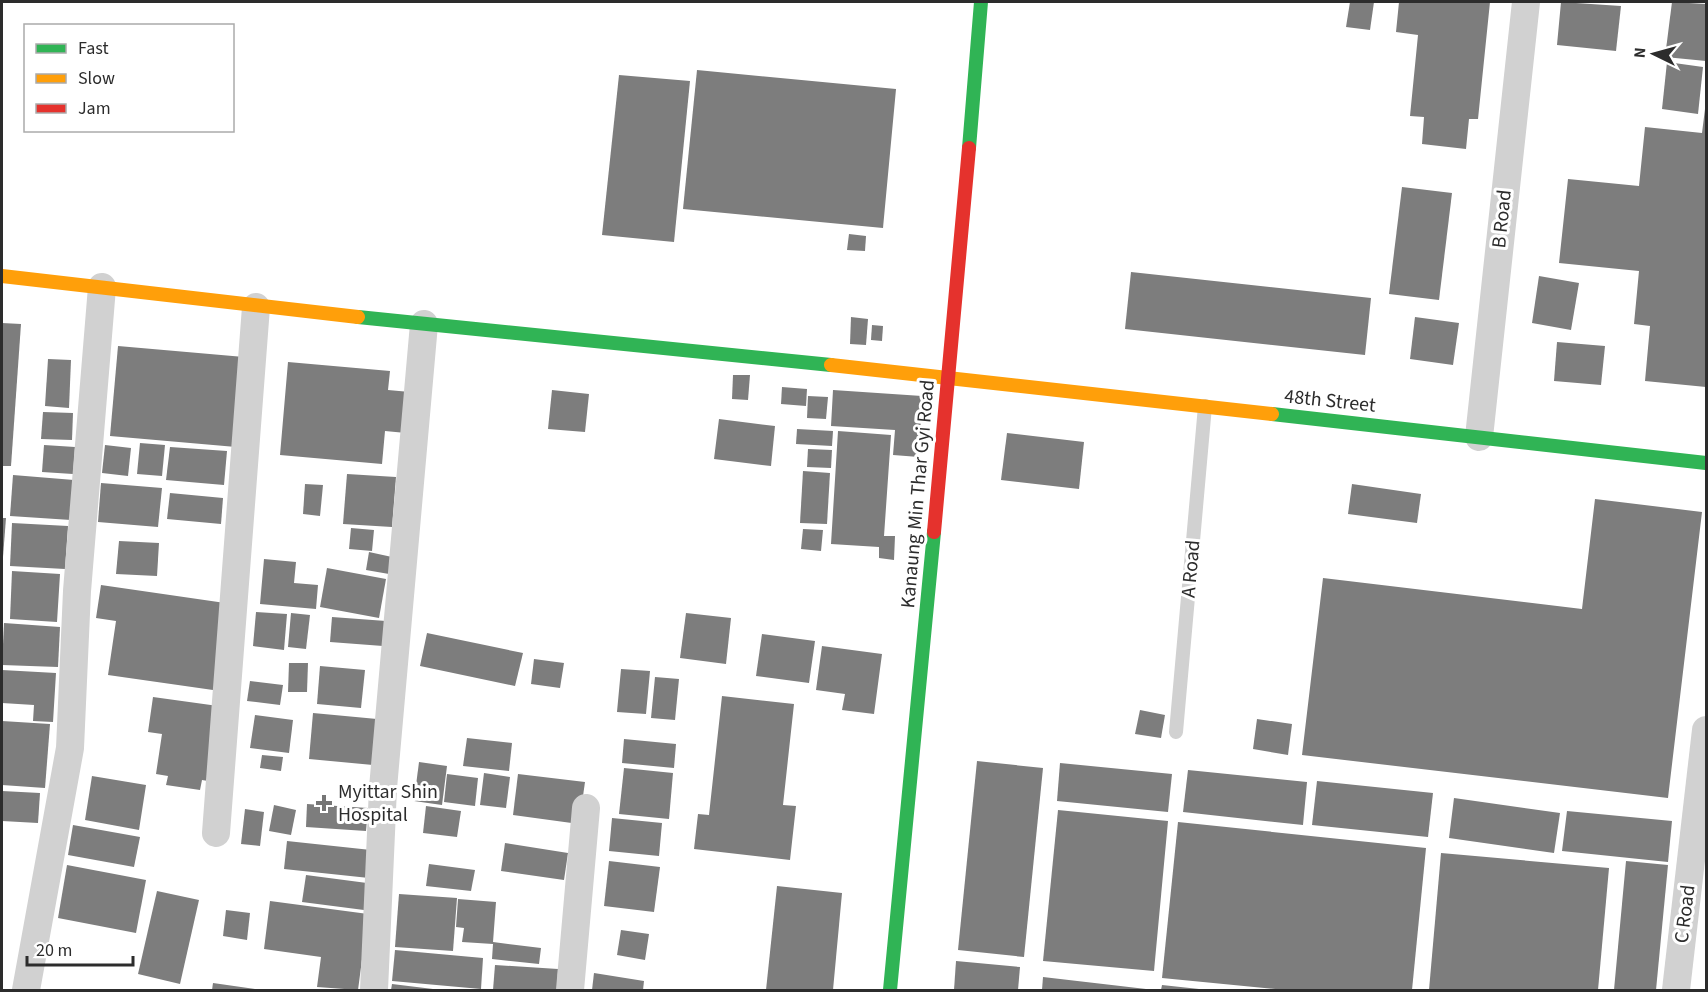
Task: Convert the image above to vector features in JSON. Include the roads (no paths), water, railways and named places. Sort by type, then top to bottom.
[{"type":"street","name":"Kanaung Min Thar Gyi Road","points":[[890,990],[949,377],[981,2]]},
{"type":"street","name":"B Road","points":[[1479,436],[1526,2]]},
{"type":"street","name":"48th Street","points":[[2,276],[256,307],[949,377],[1707,463]]},
{"type":"street","points":[[26,990],[70,748],[77,591],[102,287]]},
{"type":"street","points":[[216,833],[256,307]]},
{"type":"street","points":[[374,990],[383,788],[424,324]]},
{"type":"street","name":"C Road","points":[[1676,990],[1707,730]]},
{"type":"street","points":[[570,990],[586,808]]},
{"type":"lane","name":"A Road","points":[[1176,732],[1205,406]]},
{"type":"place","name":"Myittar Shin Hospital","points":[[324,803]]}]
